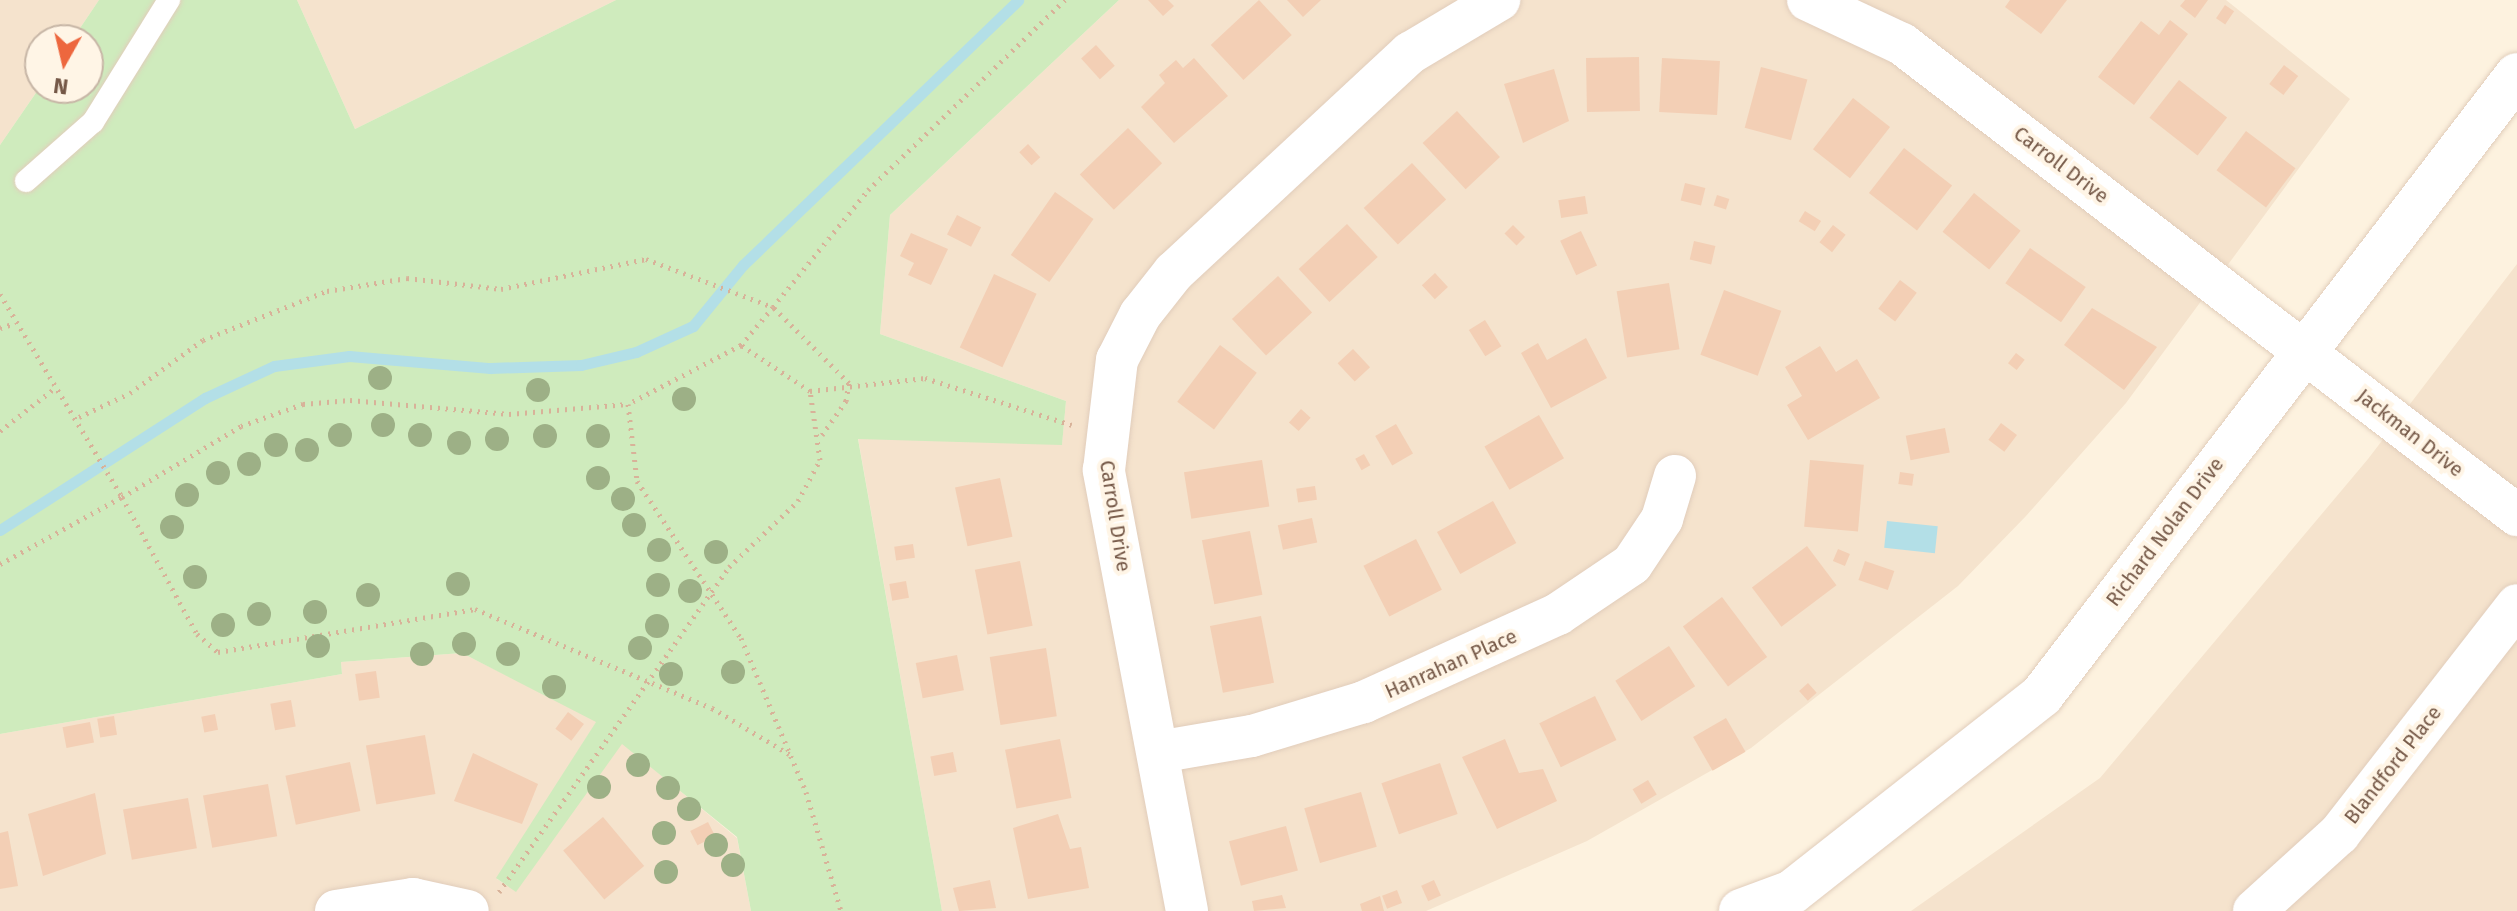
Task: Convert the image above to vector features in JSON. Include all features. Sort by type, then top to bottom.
[{"type":"main road","name":"Richard Nolan Drive","points":[[1741,911],[1792,892],[2042,695],[2303,350],[2517,75]]},
{"type":"street","name":"Carroll Drive","points":[[1187,911],[1104,470],[1105,427],[1128,336],[1174,272],[1410,53],[1499,0]]},
{"type":"street","name":"Carroll Drive","points":[[1808,0],[1902,44],[2303,350]]},
{"type":"street","name":"Jackman Drive","points":[[2303,350],[2517,515]]},
{"type":"street","name":"Hanrahan Place","points":[[1158,752],[1252,736],[1364,702],[1547,620],[1632,564],[1662,519],[1675,476]]},
{"type":"street","name":"Blandford Place","points":[[2254,911],[2339,834],[2517,605]]},
{"type":"street","points":[[336,911],[413,899],[481,905]]},
{"type":"lane","points":[[26,181],[93,122],[169,0]]},
{"type":"path","points":[[0,564],[122,497],[241,426],[303,404],[509,414],[585,413],[628,404],[741,345],[868,190],[1065,0]]},
{"type":"path","points":[[79,417],[130,393],[203,340],[327,291],[435,278],[501,289],[629,258],[693,275],[773,307],[849,383]]},
{"type":"path","points":[[0,294],[55,388],[79,417],[92,446],[197,634],[218,652],[475,609],[737,720],[790,754]]},
{"type":"path","points":[[0,328],[15,323]]},
{"type":"path","points":[[481,905],[713,589],[806,489],[820,460],[822,435],[810,391],[741,345]]},
{"type":"path","points":[[810,391],[849,383],[925,378],[1068,424],[1105,427]]},
{"type":"path","points":[[822,435],[846,401],[849,383]]},
{"type":"path","points":[[0,431],[55,388]]},
{"type":"path","points":[[628,404],[637,481],[713,589],[790,754],[841,911]]},
{"type":"shaded area","points":[[0,0],[99,0],[83,24],[24,24],[24,104],[28,104],[0,145]]},
{"type":"shaded area","points":[[297,0],[616,0],[355,129]]},
{"type":"shaded area","points":[[1119,0],[2226,0],[2350,99],[2126,403],[2026,516],[1958,586],[1751,748],[1587,841],[1426,911],[942,911],[858,438],[1062,444],[1066,401],[880,334],[890,215]]},
{"type":"shaded area","points":[[2517,264],[2517,911],[1911,911],[2100,778],[2368,459]]},
{"type":"shaded area","points":[[462,653],[597,721],[497,879],[516,891],[622,743],[737,838],[751,911],[0,911],[0,734],[342,674],[341,662]]},
{"type":"green space","points":[[99,0],[297,0],[355,129],[616,0],[1119,0],[890,215],[880,334],[1066,401],[1062,445],[858,439],[942,911],[751,911],[737,837],[622,744],[516,892],[496,878],[596,722],[462,653],[341,662],[342,674],[0,734],[0,145],[28,104],[104,104],[104,24],[83,24]]},
{"type":"water","points":[[1887,521],[1938,526],[1935,553],[1884,548]]},
{"type":"building","points":[[1148,0],[1168,0],[1174,6],[1163,16]]},
{"type":"building","points":[[1259,0],[1292,35],[1243,80],[1211,45]]},
{"type":"building","points":[[1287,0],[1321,0],[1303,17]]},
{"type":"building","points":[[2010,0],[2067,0],[2041,34],[2005,7]]},
{"type":"building","points":[[2185,0],[2208,0],[2195,18],[2180,6]]},
{"type":"building","points":[[2225,5],[2234,11],[2225,24],[2216,18]]},
{"type":"building","points":[[2170,20],[2188,34],[2134,105],[2098,77],[2141,21],[2159,35]]},
{"type":"building","points":[[1096,45],[1115,66],[1100,79],[1081,58]]},
{"type":"building","points":[[1639,57],[1640,111],[1587,112],[1586,58]]},
{"type":"building","points":[[1194,58],[1228,96],[1174,143],[1141,107],[1165,83],[1159,75],[1176,60],[1183,68]]},
{"type":"building","points":[[1662,58],[1720,61],[1717,115],[1659,112]]},
{"type":"building","points":[[2284,65],[2298,76],[2283,95],[2269,84]]},
{"type":"building","points":[[1761,67],[1807,79],[1791,140],[1745,128]]},
{"type":"building","points":[[1554,69],[1569,121],[1523,143],[1504,84]]},
{"type":"building","points":[[2179,80],[2227,118],[2198,155],[2149,118]]},
{"type":"building","points":[[1853,98],[1890,127],[1850,178],[1813,149]]},
{"type":"building","points":[[1457,111],[1500,157],[1466,189],[1423,143]]},
{"type":"building","points":[[1128,128],[1162,163],[1114,210],[1080,175]]},
{"type":"building","points":[[2246,131],[2296,168],[2266,207],[2217,170]]},
{"type":"building","points":[[1028,144],[1040,157],[1031,165],[1019,152]]},
{"type":"building","points":[[1904,148],[1952,186],[1917,230],[1869,193]]},
{"type":"building","points":[[1412,163],[1446,200],[1398,245],[1364,208]]},
{"type":"building","points":[[1685,183],[1705,188],[1701,206],[1681,200]]},
{"type":"building","points":[[1055,192],[1094,219],[1049,282],[1011,255]]},
{"type":"building","points":[[1974,193],[2021,231],[1989,270],[1943,232]]},
{"type":"building","points":[[1717,195],[1729,199],[1726,209],[1714,205]]},
{"type":"building","points":[[1585,196],[1588,214],[1561,218],[1558,200]]},
{"type":"building","points":[[1805,211],[1821,221],[1815,231],[1799,221]]},
{"type":"building","points":[[957,215],[981,227],[971,247],[947,235]]},
{"type":"building","points":[[1347,224],[1378,257],[1329,302],[1299,269]]},
{"type":"building","points":[[1513,225],[1525,237],[1517,246],[1505,233]]},
{"type":"building","points":[[1833,225],[1846,235],[1832,252],[1819,242]]},
{"type":"building","points":[[1581,231],[1597,265],[1576,275],[1560,241]]},
{"type":"building","points":[[911,233],[948,249],[931,285],[908,275],[914,263],[900,256]]},
{"type":"building","points":[[1694,241],[1715,246],[1711,264],[1690,260]]},
{"type":"building","points":[[2030,248],[2086,287],[2061,322],[2005,283]]},
{"type":"building","points":[[1435,273],[1448,287],[1435,299],[1422,285]]},
{"type":"building","points":[[994,274],[1037,294],[1002,367],[960,347]]},
{"type":"building","points":[[1278,276],[1312,313],[1266,356],[1232,319]]},
{"type":"building","points":[[1900,280],[1917,293],[1895,321],[1878,309]]},
{"type":"building","points":[[1669,283],[1679,349],[1627,357],[1617,291]]},
{"type":"building","points":[[1724,290],[1781,311],[1758,376],[1700,355]]},
{"type":"building","points":[[2092,308],[2157,347],[2124,390],[2064,345]]},
{"type":"building","points":[[1485,320],[1501,346],[1485,356],[1469,330]]},
{"type":"building","points":[[1586,338],[1607,378],[1551,408],[1521,353],[1538,343],[1547,360]]},
{"type":"building","points":[[1220,345],[1257,373],[1214,429],[1177,402]]},
{"type":"building","points":[[1820,346],[1836,372],[1857,359],[1880,398],[1808,440],[1787,405],[1802,396],[1785,367]]},
{"type":"building","points":[[1353,349],[1370,367],[1355,382],[1338,363]]},
{"type":"building","points":[[2016,353],[2025,360],[2017,370],[2008,363]]},
{"type":"building","points":[[1301,409],[1311,418],[1299,431],[1289,422]]},
{"type":"building","points":[[1539,415],[1564,458],[1509,490],[1484,446]]},
{"type":"building","points":[[2001,423],[2017,435],[2004,452],[1988,440]]},
{"type":"building","points":[[1396,424],[1413,453],[1392,465],[1375,436]]},
{"type":"building","points":[[1945,428],[1950,453],[1911,460],[1906,436]]},
{"type":"building","points":[[1364,454],[1370,465],[1362,470],[1355,459]]},
{"type":"building","points":[[1262,460],[1269,506],[1191,519],[1184,472]]},
{"type":"building","points":[[1810,460],[1864,465],[1858,531],[1804,527]]},
{"type":"building","points":[[1900,472],[1914,474],[1912,486],[1898,484]]},
{"type":"building","points":[[1000,478],[1012,537],[967,546],[955,488]]},
{"type":"building","points":[[1315,486],[1317,500],[1298,503],[1296,489]]},
{"type":"building","points":[[1493,501],[1516,543],[1460,574],[1437,532]]},
{"type":"building","points":[[1312,518],[1317,542],[1283,550],[1278,525]]},
{"type":"building","points":[[1250,531],[1262,595],[1214,604],[1202,540]]},
{"type":"building","points":[[1416,539],[1442,590],[1389,617],[1363,566]]},
{"type":"building","points":[[913,544],[915,558],[896,561],[894,547]]},
{"type":"building","points":[[1807,546],[1836,585],[1781,627],[1752,588]]},
{"type":"building","points":[[1838,549],[1850,554],[1845,566],[1833,561]]},
{"type":"building","points":[[1020,561],[1033,626],[987,635],[975,570]]},
{"type":"building","points":[[1865,561],[1894,571],[1888,590],[1858,580]]},
{"type":"building","points":[[906,581],[909,598],[892,601],[889,584]]},
{"type":"building","points":[[1722,597],[1767,657],[1728,686],[1683,626]]},
{"type":"building","points":[[1261,616],[1274,683],[1223,693],[1210,626]]},
{"type":"building","points":[[1669,646],[1695,686],[1641,721],[1615,681]]},
{"type":"building","points":[[1046,648],[1057,716],[1000,725],[990,657]]},
{"type":"building","points":[[957,655],[964,690],[923,698],[916,663]]},
{"type":"building","points":[[376,671],[380,698],[359,701],[355,674]]},
{"type":"building","points":[[1808,683],[1817,693],[1808,701],[1799,691]]},
{"type":"building","points":[[1595,696],[1616,740],[1561,767],[1539,723]]},
{"type":"building","points":[[291,700],[296,727],[275,730],[270,704]]},
{"type":"building","points":[[568,712],[584,724],[571,741],[555,729]]},
{"type":"building","points":[[215,714],[218,730],[204,732],[201,717]]},
{"type":"building","points":[[114,716],[117,735],[100,737],[97,719]]},
{"type":"building","points":[[1726,718],[1746,752],[1713,771],[1693,737]]},
{"type":"building","points":[[90,722],[94,743],[67,748],[63,727]]},
{"type":"building","points":[[425,735],[435,794],[376,805],[366,745]]},
{"type":"building","points":[[1060,739],[1071,798],[1016,809],[1005,750]]},
{"type":"building","points":[[1505,739],[1519,773],[1543,769],[1557,801],[1497,829],[1462,757]]},
{"type":"building","points":[[953,752],[957,772],[934,776],[930,756]]},
{"type":"building","points":[[473,753],[538,784],[522,824],[454,801]]},
{"type":"building","points":[[350,762],[360,811],[296,825],[285,776]]},
{"type":"building","points":[[1440,763],[1458,814],[1399,834],[1381,783]]},
{"type":"building","points":[[1648,780],[1657,795],[1641,804],[1633,789]]},
{"type":"building","points":[[268,784],[277,836],[212,848],[203,795]]},
{"type":"building","points":[[1361,792],[1377,847],[1320,863],[1304,808]]},
{"type":"building","points":[[95,793],[106,854],[43,876],[28,814]]},
{"type":"building","points":[[188,798],[197,848],[132,860],[123,809]]},
{"type":"building","points":[[1058,814],[1070,849],[1081,847],[1089,888],[1028,899],[1013,828]]},
{"type":"building","points":[[603,817],[644,866],[604,899],[563,850]]},
{"type":"building","points":[[708,822],[715,836],[697,845],[690,831]]},
{"type":"building","points":[[1286,826],[1298,870],[1241,886],[1229,841]]},
{"type":"building","points":[[8,831],[18,886],[0,889],[0,833]]},
{"type":"building","points":[[990,880],[996,908],[959,911],[953,888]]},
{"type":"building","points":[[1434,880],[1441,896],[1428,901],[1421,886]]},
{"type":"building","points":[[1397,890],[1402,903],[1387,909],[1382,896]]},
{"type":"building","points":[[1282,895],[1286,908],[1254,911],[1252,901]]},
{"type":"building","points":[[1380,896],[1384,911],[1362,911],[1360,904]]},
{"type":"waterway","points":[[0,530],[205,398],[274,366],[349,356],[490,368],[581,365],[636,352],[693,326],[743,265],[1018,0]]}]
